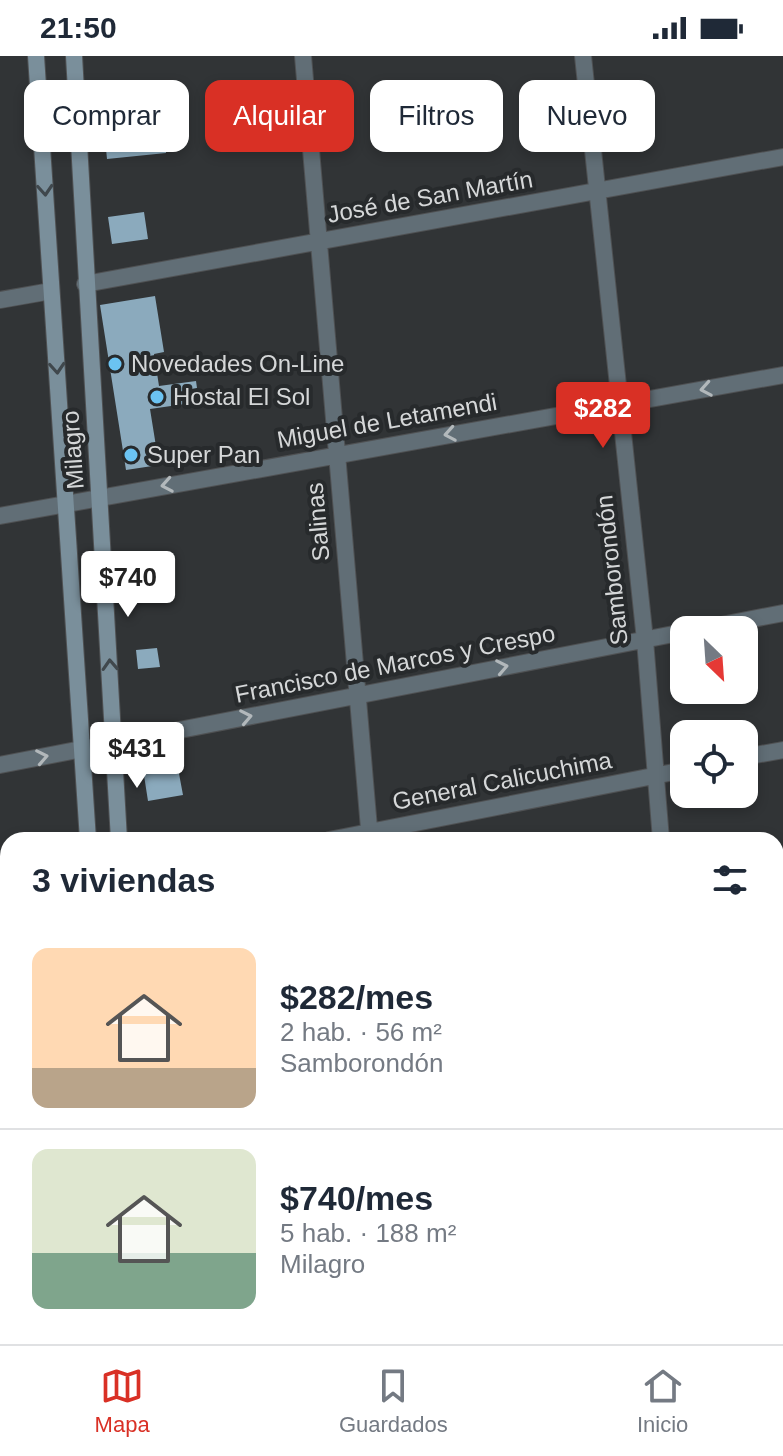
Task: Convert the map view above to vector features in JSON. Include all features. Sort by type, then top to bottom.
[{"type":"main road","name":"Milagro","points":[[36,56],[88,832]]},
{"type":"main road","name":"Milagro","points":[[74,56],[119,832]]},
{"type":"street","name":"Salinas","points":[[303,56],[369,832]]},
{"type":"street","name":"Samborondón","points":[[583,56],[645,640],[660,832]]},
{"type":"street","name":"José de San Martín","points":[[85,284],[783,157]]},
{"type":"street","points":[[0,300],[51,291]]},
{"type":"street","name":"Miguel de Letamendi","points":[[0,516],[783,375]]},
{"type":"street","points":[[758,618],[783,613]]},
{"type":"street","name":"Francisco de Marcos y Crespo","points":[[84,749],[670,635]]},
{"type":"street","points":[[0,765],[84,749]]},
{"type":"street","points":[[758,754],[783,750]]},
{"type":"street","name":"General Calicuchima","points":[[388,832],[670,772]]},
{"type":"building","points":[[106,152],[166,152],[166,153],[107,159]]},
{"type":"building","points":[[144,212],[148,239],[112,244],[108,217]]},
{"type":"building","points":[[155,296],[164,352],[154,354],[159,386],[196,381],[199,402],[150,409],[159,465],[126,470],[100,305]]},
{"type":"building","points":[[157,648],[160,667],[138,669],[136,650]]},
{"type":"building","points":[[177,763],[183,795],[148,801],[143,769]]},
{"type":"place","name":"Novedades On-Line","points":[[115,364]]},
{"type":"place","name":"Hostal El Sol","points":[[157,397]]},
{"type":"place","name":"Super Pan","points":[[131,455]]}]
